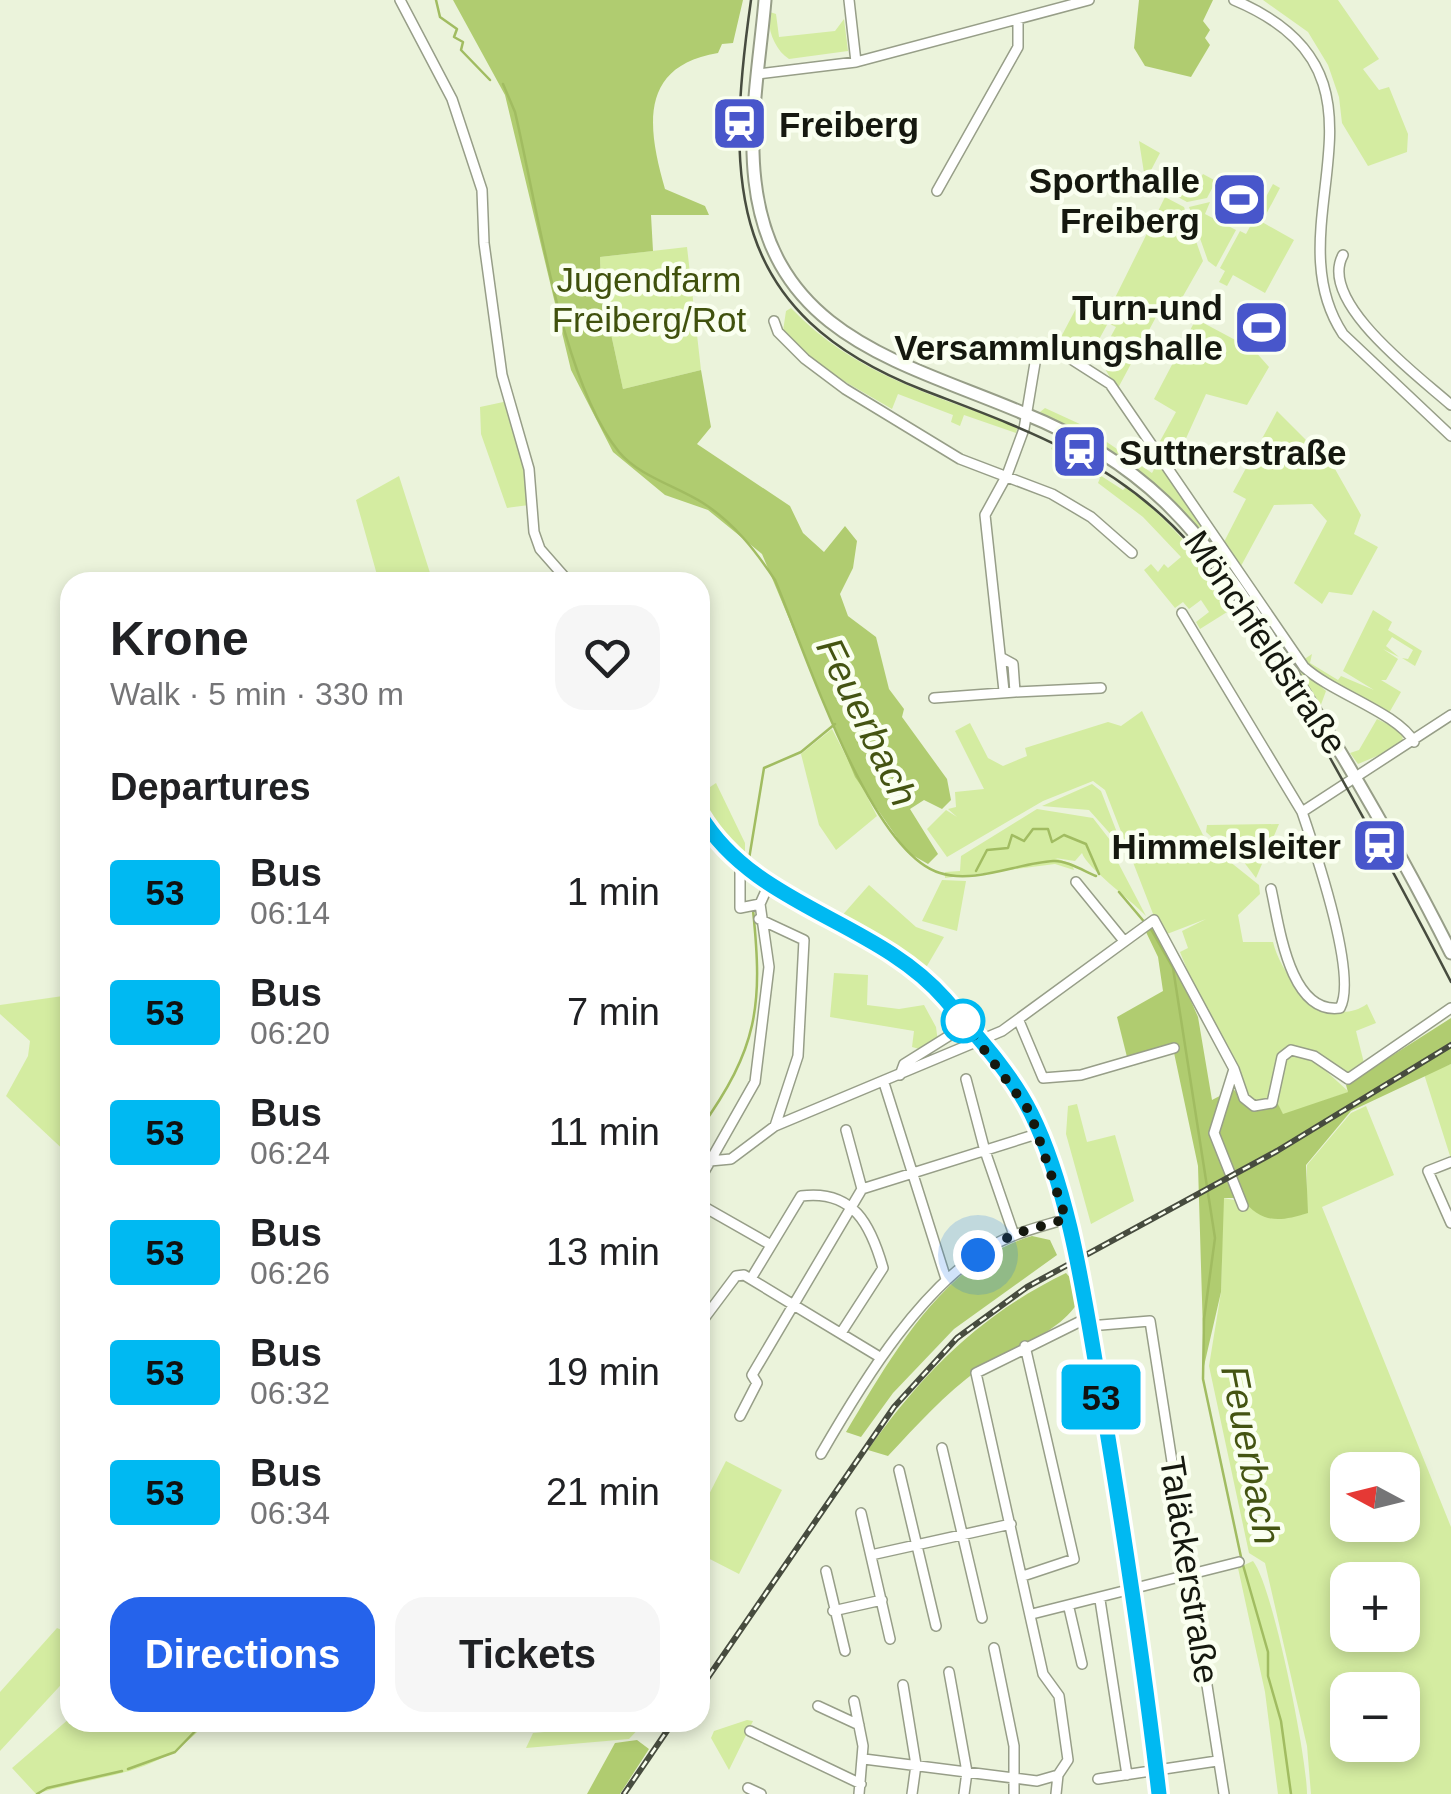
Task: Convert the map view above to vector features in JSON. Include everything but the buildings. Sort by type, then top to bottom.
[{"type":"main road","name":"Mönchfeldstraße","points":[[765,0],[754,148],[757,192],[772,245],[796,287],[832,325],[871,352],[1027,414],[1118,462],[1186,524],[1253,611],[1356,777],[1446,934],[1451,953]]},
{"type":"street","points":[[400,0],[452,99],[484,197],[484,243],[502,375],[530,469],[534,532],[540,549],[560,572]]},
{"type":"street","points":[[849,0],[856,62]]},
{"type":"street","points":[[758,74],[856,62],[1089,0]]},
{"type":"street","points":[[1234,0],[1280,27],[1317,73],[1332,125],[1318,252],[1320,286],[1343,334],[1451,436]]},
{"type":"street","points":[[937,191],[1018,47],[1018,19]]},
{"type":"street","points":[[760,51],[778,72]]},
{"type":"street","points":[[1343,255],[1340,276],[1360,322],[1451,404]]},
{"type":"street","points":[[774,321],[778,332],[805,359],[845,389],[960,458],[1091,517],[1132,553]]},
{"type":"street","points":[[1010,691],[1013,664],[1002,658],[985,516],[1007,476],[1027,414],[1036,357],[1060,352],[1110,384],[1304,667],[1338,694],[1402,728],[1414,742]]},
{"type":"street","points":[[1402,392],[1415,373]]},
{"type":"street","points":[[1182,612],[1302,812],[1337,936],[1348,995],[1340,1008],[1327,1010],[1317,1005],[1298,980],[1281,949],[1270,889]]},
{"type":"street","points":[[934,698],[1101,688]]},
{"type":"street","points":[[1302,812],[1451,716]]},
{"type":"street","points":[[710,828],[740,865],[897,958],[942,995],[1016,1087],[1040,1133],[1066,1219],[1088,1322],[1134,1592],[1159,1794]]},
{"type":"street","points":[[740,865],[740,908],[760,904]]},
{"type":"street","points":[[1076,882],[1124,940]]},
{"type":"street","points":[[710,1162],[755,1082],[769,967],[759,920],[760,904],[769,884]]},
{"type":"street","points":[[759,920],[804,940],[798,1056],[775,1126]]},
{"type":"street","points":[[710,1162],[731,1159],[775,1126],[980,1042],[1019,1021],[1154,920],[1166,936],[1249,1104],[1268,1106],[1278,1090],[1280,1062],[1286,1052],[1304,1051],[1348,1079],[1451,1008]]},
{"type":"street","points":[[900,1074],[904,1064],[952,1034],[955,1021],[948,1021]]},
{"type":"street","points":[[1019,1021],[1043,1078],[1082,1075],[1174,1048]]},
{"type":"street","points":[[1234,1068],[1229,1096],[1214,1133],[1243,1206]]},
{"type":"street","points":[[966,1079],[984,1151],[1014,1234]]},
{"type":"street","points":[[884,1083],[946,1279]]},
{"type":"street","points":[[846,1130],[862,1189]]},
{"type":"street","points":[[740,1416],[757,1383],[752,1374],[796,1306],[862,1189],[1040,1133]]},
{"type":"street","points":[[1451,1162],[1428,1171],[1451,1223]]},
{"type":"street","points":[[752,1277],[800,1196],[815,1196],[851,1208],[870,1224],[883,1268],[840,1333]]},
{"type":"street","points":[[710,1210],[771,1245]]},
{"type":"street","points":[[821,1454],[878,1356],[895,1342],[946,1279],[1014,1234],[1066,1219]]},
{"type":"street","points":[[710,1311],[736,1276],[752,1277],[878,1356]]},
{"type":"street","name":"Taläckerstraße","points":[[1088,1322],[1150,1321],[1193,1576],[1224,1794]]},
{"type":"street","points":[[1056,1794],[1069,1748],[1059,1696],[1044,1674],[976,1373],[1025,1346],[1088,1322]]},
{"type":"street","points":[[1023,1576],[1074,1559],[1025,1346]]},
{"type":"street","points":[[942,1448],[982,1618]]},
{"type":"street","points":[[899,1470],[936,1626]]},
{"type":"street","points":[[862,1513],[890,1638]]},
{"type":"street","points":[[871,1555],[1011,1524]]},
{"type":"street","points":[[1032,1614],[1134,1592],[1239,1562]]},
{"type":"street","points":[[826,1571],[845,1651]]},
{"type":"street","points":[[833,1611],[882,1600]]},
{"type":"street","points":[[1100,1600],[1127,1774]]},
{"type":"street","points":[[1069,1608],[1082,1664]]},
{"type":"street","points":[[994,1648],[1016,1778],[1014,1794]]},
{"type":"street","points":[[950,1672],[967,1772],[964,1794]]},
{"type":"street","points":[[903,1685],[916,1765],[912,1794]]},
{"type":"street","points":[[750,1731],[860,1789],[864,1759],[854,1701]]},
{"type":"street","points":[[818,1706],[859,1725]]},
{"type":"street","points":[[864,1759],[1016,1778],[1044,1780],[1058,1776]]},
{"type":"street","points":[[1098,1779],[1217,1761]]},
{"type":"street","points":[[748,1788],[761,1794]]},
{"type":"green space","points":[[453,0],[743,0],[733,43],[722,44],[718,53],[692,60],[674,71],[662,85],[655,103],[655,143],[665,189],[705,206],[709,215],[651,215],[653,251],[600,257],[601,288],[623,389],[701,370],[711,427],[697,444],[790,506],[803,533],[824,552],[845,526],[857,541],[853,568],[840,594],[848,616],[876,637],[889,689],[904,709],[902,717],[947,779],[951,800],[942,809],[924,800],[910,809],[938,854],[928,864],[907,852],[855,777],[762,554],[708,510],[665,495],[613,452],[571,370],[505,95]]},
{"type":"green space","points":[[1139,0],[1213,0],[1203,21],[1210,30],[1205,38],[1210,45],[1191,77],[1145,66],[1134,48]]},
{"type":"green space","points":[[1263,0],[1338,0],[1379,59],[1363,69],[1379,90],[1389,87],[1408,134],[1407,152],[1368,166],[1342,123],[1339,97],[1328,65],[1308,32]]},
{"type":"green space","points":[[770,12],[776,14],[779,37],[835,31],[844,19],[848,51],[789,59],[773,38]]},
{"type":"green space","points":[[1139,141],[1160,153],[1149,174],[1174,188],[1179,181],[1193,188],[1203,174],[1216,181],[1207,198],[1187,202],[1145,179]]},
{"type":"green space","points":[[1273,184],[1280,188],[1262,222],[1294,240],[1265,293],[1233,275],[1227,286],[1219,282],[1225,271],[1220,268],[1240,231],[1246,234]]},
{"type":"green space","points":[[1165,197],[1184,207],[1203,261],[1178,305],[1156,317],[1117,390],[1099,358],[1116,327],[1108,323],[1091,354],[1061,337],[1081,299],[1110,308]]},
{"type":"green space","points":[[1210,202],[1205,214],[1236,230],[1216,267],[1208,261],[1189,207]]},
{"type":"green space","name":"Jugendfarm Freiberg/Rot","points":[[687,247],[701,370],[623,389],[601,288],[600,257]]},
{"type":"green space","points":[[791,308],[815,331],[868,366],[926,393],[1018,426],[1016,433],[964,415],[960,426],[951,422],[953,415],[898,394],[892,409],[823,369],[783,331],[786,311]]},
{"type":"green space","points":[[1196,319],[1254,350],[1269,367],[1247,405],[1206,394],[1174,465],[1159,443],[1176,412],[1154,399]]},
{"type":"green space","points":[[508,401],[526,471],[529,505],[507,508],[481,434],[480,407]]},
{"type":"green space","points":[[1045,408],[1082,425],[1152,473],[1158,462],[1301,669],[1326,691],[1319,710],[1190,520],[1105,447],[1040,412]]},
{"type":"green space","points":[[1277,411],[1335,469],[1361,515],[1354,534],[1378,547],[1352,595],[1329,592],[1322,604],[1294,583],[1327,521],[1312,504],[1274,505],[1241,566],[1224,542],[1246,499],[1233,492]]},
{"type":"green space","points":[[1053,445],[1123,490],[1126,487],[1157,513],[1199,558],[1235,607],[1200,629],[1196,622],[1209,612],[1201,600],[1189,609],[1183,602],[1175,608],[1144,570],[1151,564],[1158,572],[1164,564],[1168,568],[1181,557],[1143,517],[1098,483],[1100,478],[1051,449]]},
{"type":"green space","points":[[399,476],[430,572],[376,572],[356,500]]},
{"type":"green space","points":[[1373,610],[1392,622],[1388,630],[1422,651],[1415,666],[1402,658],[1408,659],[1413,650],[1392,637],[1386,646],[1399,657],[1383,649],[1398,659],[1386,680],[1381,680],[1401,692],[1389,713],[1320,676],[1303,660],[1312,654],[1310,663],[1338,680],[1341,676],[1374,690],[1343,671]]},
{"type":"green space","points":[[1142,711],[1203,835],[1259,885],[1260,894],[1238,915],[1243,942],[1273,942],[1296,985],[1322,1006],[1352,1011],[1367,1004],[1376,1023],[1356,1031],[1365,1067],[1349,1077],[1316,1056],[1285,1051],[1270,1102],[1251,1103],[1240,1084],[1241,1071],[1204,1011],[1209,1008],[1203,1009],[1180,952],[1188,948],[1182,931],[1206,919],[1167,934],[1155,919],[1105,790],[1093,781],[1043,801],[947,857],[927,829],[946,810],[957,817],[948,809],[956,807],[955,792],[984,789],[955,731],[970,723],[988,758],[1003,766],[1027,756],[1025,748],[1108,722],[1121,726]]},
{"type":"green space","points":[[1377,719],[1402,731],[1403,745],[1358,764],[1350,753],[1359,750]]},
{"type":"green space","points":[[832,729],[877,816],[836,850],[819,825],[801,754]]},
{"type":"green space","points":[[716,783],[745,843],[745,862],[710,826],[710,787]]},
{"type":"green space","points":[[1092,784],[1101,791],[1123,848],[1089,810],[1042,806]]},
{"type":"green space","points":[[1037,809],[1093,818],[1117,849],[1113,853],[1146,916],[1100,875],[1082,853],[1075,861],[1055,858],[1072,864],[1074,870],[1055,864],[945,878],[945,872],[960,871],[961,856]]},
{"type":"green space","points":[[1279,824],[1256,878],[1237,853],[1233,856],[1206,832],[1207,825]]},
{"type":"green space","points":[[942,880],[966,881],[957,931],[922,921]]},
{"type":"green space","points":[[869,885],[916,927],[944,937],[924,971],[839,919]]},
{"type":"green space","points":[[1153,926],[1161,932],[1198,1017],[1212,1100],[1233,1089],[1254,1109],[1275,1098],[1283,1114],[1348,1092],[1346,1085],[1451,1018],[1451,1064],[1351,1111],[1306,1165],[1308,1213],[1272,1219],[1256,1213],[1241,1198],[1224,1198],[1221,1292],[1204,1366],[1198,1166],[1173,1048],[1128,1061],[1117,1017],[1163,991],[1158,957],[1146,932]]},
{"type":"green space","points":[[834,973],[868,975],[867,1005],[899,1009],[924,1005],[936,1027],[938,1042],[923,1050],[912,1047],[914,1031],[830,1017]]},
{"type":"green space","points":[[60,996],[60,1147],[6,1096],[28,1056],[30,1041],[0,1014],[0,1005]]},
{"type":"green space","points":[[1292,1052],[1315,1061],[1349,1092],[1283,1115],[1276,1100],[1284,1058]]},
{"type":"green space","points":[[1451,1064],[1451,1159],[1424,1074]]},
{"type":"green space","points":[[1077,1104],[1087,1142],[1115,1135],[1134,1201],[1091,1224],[1066,1134],[1068,1106]]},
{"type":"green space","points":[[1366,1106],[1394,1175],[1322,1207],[1451,1527],[1451,1794],[1311,1794],[1307,1746],[1265,1563],[1249,1553],[1209,1366],[1221,1292],[1223,1198],[1307,1213],[1307,1165],[1351,1113]]},
{"type":"green space","points":[[1032,1236],[1050,1240],[1057,1255],[954,1329],[893,1393],[861,1437],[846,1432],[901,1344],[946,1290],[1000,1249]]},
{"type":"green space","points":[[1066,1273],[1073,1281],[1077,1304],[1067,1316],[967,1379],[888,1456],[868,1450],[910,1396],[955,1348],[1007,1307]]},
{"type":"green space","points":[[726,1461],[782,1490],[739,1574],[710,1559],[710,1492]]},
{"type":"green space","points":[[1253,1561],[1270,1603],[1288,1673],[1307,1794],[1278,1794],[1265,1692],[1238,1568]]},
{"type":"green space","points":[[57,1628],[60,1686],[0,1751],[0,1692]]},
{"type":"green space","points":[[753,1721],[729,1770],[711,1738],[714,1731]]},
{"type":"green space","points":[[60,1727],[60,1732],[196,1732],[148,1765],[36,1794],[12,1768]]},
{"type":"green space","points":[[636,1732],[629,1739],[526,1748],[533,1733]]},
{"type":"green space","points":[[637,1740],[649,1749],[620,1794],[587,1794],[615,1743]]},
{"type":"waterway","name":"Feuerbach","points":[[436,0],[440,17],[457,29],[454,37],[463,42],[461,50],[490,80]]},
{"type":"waterway","name":"Feuerbach","points":[[503,84],[515,112],[566,337],[599,421],[627,460],[725,519],[775,580],[842,744],[888,828],[914,857],[940,873],[982,875],[1058,861],[1096,876]]},
{"type":"waterway","points":[[749,859],[764,768],[801,752],[835,724]]},
{"type":"waterway","name":"Feuerbach","points":[[976,871],[987,850],[1008,848],[1012,835],[1024,841],[1033,829],[1048,829],[1052,842],[1064,835],[1086,844],[1099,874]]},
{"type":"waterway","name":"Feuerbach","points":[[1119,892],[1152,931],[1173,968],[1215,1238],[1204,1319],[1203,1379],[1241,1557]]},
{"type":"waterway","points":[[710,1114],[734,1074],[752,1025],[757,973],[753,910]]},
{"type":"waterway","name":"Feuerbach","points":[[1243,1565],[1268,1652],[1268,1676],[1281,1721],[1291,1794]]},
{"type":"waterway","points":[[128,1769],[175,1752],[194,1732]]},
{"type":"waterway","points":[[37,1794],[47,1788],[122,1771]]},
{"type":"tram line","points":[[751,0],[739,127],[742,184],[754,235],[776,281],[810,322],[858,359],[1055,444],[1116,479],[1173,526],[1219,578],[1277,665],[1451,982]]},
{"type":"railway","points":[[710,1674],[894,1407],[957,1338],[1027,1287],[1277,1151],[1451,1045]]},
{"type":"railway","points":[[624,1794],[666,1732]]},
{"type":"bus line","name":"53","points":[[710,831],[740,865],[897,958],[942,995],[1016,1087],[1040,1133],[1072,1236],[1090,1326],[1134,1592],[1159,1794]]},
{"type":"place","name":"Freiberg","points":[[740,124]]},
{"type":"place","name":"Sporthalle Freiberg","points":[[1239,200]]},
{"type":"place","name":"Turn-und Versammlungshalle","points":[[1262,327]]},
{"type":"place","name":"Suttnerstraße","points":[[1080,452]]},
{"type":"place","name":"Himmelsleiter","points":[[1380,846]]},
{"type":"route","points":[[963,1021],[1016,1087],[1030,1112],[1066,1219],[1014,1234],[978,1255]]}]
